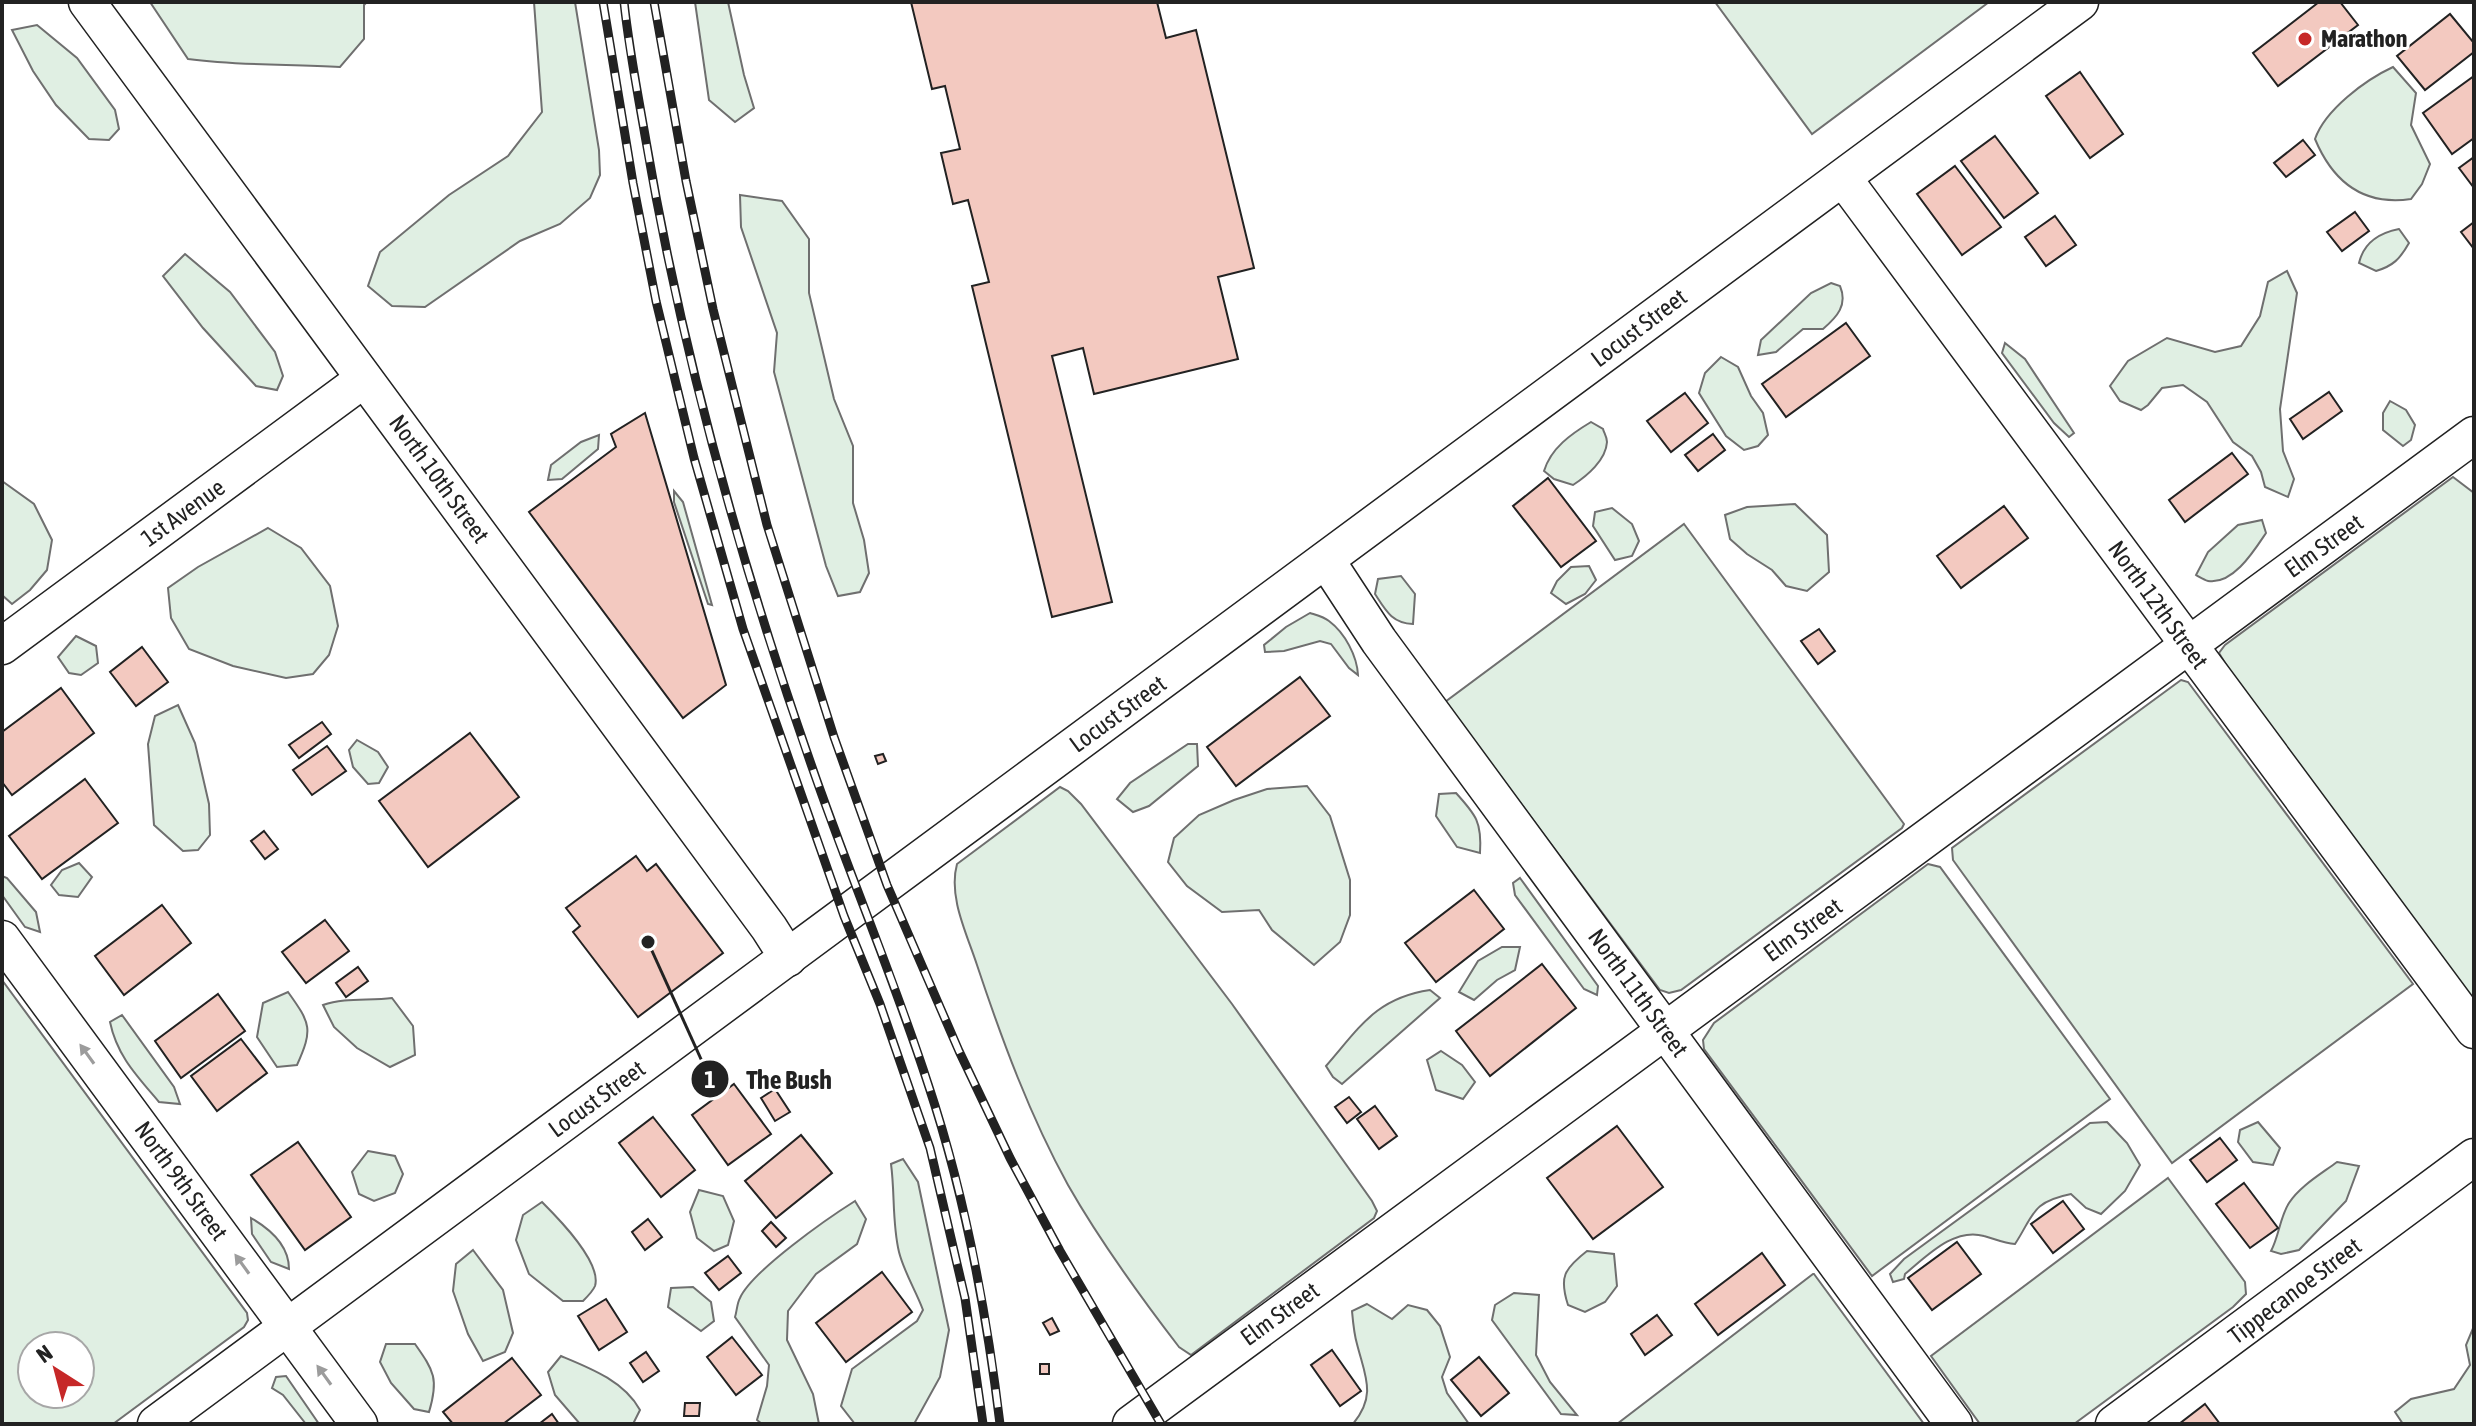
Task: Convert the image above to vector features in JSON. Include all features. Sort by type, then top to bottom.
[{"type":"street","name":"North 10th Street","points":[[87,2],[769,928],[788,958]]},
{"type":"street","name":"Locust Street","points":[[156,1424],[2080,2]]},
{"type":"street","name":"North 12th Street","points":[[1843,178],[2474,1030]]},
{"type":"street","name":"1st Avenue","points":[[2,646],[364,379]]},
{"type":"street","name":"Elm Street","points":[[1131,1424],[2474,435]]},
{"type":"street","name":"North 11th Street","points":[[1326,560],[1379,641],[1954,1424]]},
{"type":"street","name":"North 9th Street","points":[[2,939],[359,1424]]},
{"type":"street","name":"Tippecanoe Street","points":[[2114,1424],[2474,1157]]},
{"type":"green space","points":[[150,2],[367,2],[364,5],[364,39],[340,67],[188,59]]},
{"type":"green space","points":[[534,2],[575,2],[599,150],[600,175],[590,198],[560,224],[520,241],[425,307],[392,306],[368,286],[380,252],[449,195],[508,156],[542,112]]},
{"type":"green space","points":[[695,2],[728,2],[754,108],[735,122],[709,100]]},
{"type":"green space","points":[[1715,2],[1989,2],[1812,134]]},
{"type":"green space","points":[[37,25],[77,58],[115,110],[119,129],[109,140],[89,139],[56,105],[33,71],[12,30]]},
{"type":"green space","points":[[2393,67],[2416,93],[2411,125],[2430,164],[2422,184],[2411,199],[2378,199],[2352,188],[2331,168],[2315,139],[2327,117],[2347,97]]},
{"type":"green space","points":[[740,195],[782,201],[809,239],[809,293],[834,399],[853,446],[853,503],[864,540],[869,573],[860,592],[838,596],[826,566],[774,372],[777,333],[741,227]]},
{"type":"green space","points":[[2399,229],[2409,243],[2396,261],[2376,271],[2359,263],[2373,240]]},
{"type":"green space","points":[[185,254],[230,292],[275,352],[283,376],[277,390],[256,386],[203,328],[163,276]]},
{"type":"green space","points":[[2287,271],[2297,293],[2280,409],[2283,451],[2294,479],[2288,497],[2265,487],[2252,456],[2233,442],[2207,402],[2183,385],[2162,388],[2141,410],[2120,401],[2110,386],[2128,361],[2167,338],[2215,352],[2241,346],[2260,316],[2268,282]]},
{"type":"green space","points":[[1831,283],[1840,286],[1842,305],[1823,329],[1803,329],[1776,352],[1758,355],[1761,340],[1811,293]]},
{"type":"green space","points":[[2005,343],[2025,359],[2074,433],[2069,437],[2054,423],[2002,353]]},
{"type":"green space","points":[[1721,357],[1738,367],[1751,396],[1763,413],[1768,435],[1758,446],[1744,450],[1726,436],[1699,393],[1705,373]]},
{"type":"green space","points":[[2390,401],[2406,410],[2415,425],[2411,440],[2403,446],[2383,430],[2383,413]]},
{"type":"green space","points":[[1591,422],[1603,429],[1607,438],[1606,449],[1599,461],[1573,485],[1554,479],[1544,471],[1551,455],[1569,437]]},
{"type":"green space","points":[[599,435],[598,449],[562,479],[548,480],[551,465],[581,442]]},
{"type":"green space","points":[[2453,477],[2474,493],[2474,1001],[2219,653],[2225,645]]},
{"type":"green space","points":[[2,481],[34,504],[52,540],[47,570],[30,590],[12,604],[2,595]]},
{"type":"green space","points":[[674,491],[683,502],[712,605],[708,604],[674,502]]},
{"type":"green space","points":[[1795,504],[1827,535],[1829,572],[1807,591],[1786,586],[1772,570],[1730,539],[1725,515],[1747,507]]},
{"type":"green space","points":[[1612,508],[1632,524],[1639,541],[1632,556],[1615,560],[1593,526],[1595,512]]},
{"type":"green space","points":[[2262,520],[2266,533],[2234,572],[2217,581],[2208,581],[2196,575],[2208,552],[2238,525]]},
{"type":"green space","points":[[1684,524],[1904,824],[1681,990],[1669,993],[1660,990],[1445,702]]},
{"type":"green space","points":[[268,528],[301,548],[330,586],[338,626],[329,655],[313,674],[286,678],[233,666],[189,649],[171,618],[168,588],[198,567]]},
{"type":"green space","points":[[1589,566],[1596,580],[1585,594],[1566,604],[1551,593],[1557,581],[1571,567]]},
{"type":"green space","points":[[1401,576],[1415,594],[1413,624],[1395,619],[1375,594],[1378,579]]},
{"type":"green space","points":[[1310,613],[1327,620],[1345,638],[1353,653],[1358,675],[1331,644],[1320,641],[1284,651],[1265,652],[1264,645]]},
{"type":"green space","points":[[76,636],[96,646],[98,663],[81,675],[69,673],[58,657]]},
{"type":"green space","points":[[2181,680],[2188,682],[2413,984],[2172,1163],[1953,860],[1952,848]]},
{"type":"green space","points":[[178,705],[195,743],[209,804],[210,835],[198,850],[183,851],[154,825],[148,744],[155,716]]},
{"type":"green space","points":[[357,740],[378,752],[388,767],[379,783],[368,784],[353,767],[349,750]]},
{"type":"green space","points":[[1188,744],[1197,744],[1198,766],[1149,806],[1133,812],[1117,799],[1130,783]]},
{"type":"green space","points":[[1307,786],[1330,816],[1350,880],[1350,915],[1340,942],[1314,965],[1272,930],[1259,910],[1222,912],[1187,886],[1168,862],[1174,838],[1199,815],[1267,789]]},
{"type":"green space","points":[[1060,787],[1081,804],[1232,1004],[1377,1211],[1374,1218],[1191,1355],[1179,1347],[1121,1268],[1054,1159],[1007,1049],[957,902],[957,864]]},
{"type":"green space","points":[[1456,793],[1476,820],[1480,853],[1457,847],[1436,816],[1439,794]]},
{"type":"green space","points":[[79,863],[92,877],[78,897],[59,895],[51,885],[62,870]]},
{"type":"green space","points":[[1928,864],[1940,867],[2110,1099],[1872,1276],[1704,1049],[1703,1040],[1714,1023]]},
{"type":"green space","points":[[2,876],[36,912],[40,932],[25,927],[2,895]]},
{"type":"green space","points":[[1520,878],[1598,986],[1597,995],[1584,989],[1515,895],[1513,883]]},
{"type":"green space","points":[[1502,947],[1520,947],[1515,970],[1497,980],[1474,1000],[1459,992],[1478,961]]},
{"type":"green space","points":[[2,980],[247,1313],[248,1320],[244,1327],[113,1424],[2,1424]]},
{"type":"green space","points":[[1430,990],[1440,998],[1342,1084],[1333,1077],[1326,1066],[1370,1016],[1396,1000]]},
{"type":"green space","points":[[288,992],[305,1020],[306,1043],[297,1065],[277,1067],[257,1037],[263,1003]]},
{"type":"green space","points":[[392,998],[413,1026],[415,1055],[390,1067],[357,1048],[334,1027],[323,1005],[348,1000]]},
{"type":"green space","points":[[122,1015],[174,1087],[180,1104],[159,1102],[129,1065],[110,1022]]},
{"type":"green space","points":[[1441,1051],[1462,1065],[1475,1082],[1463,1099],[1436,1090],[1427,1060]]},
{"type":"green space","points":[[2107,1122],[2127,1143],[2140,1165],[2125,1191],[2101,1214],[2086,1208],[2071,1194],[2058,1197],[2035,1211],[2015,1244],[1973,1234],[1962,1236],[1941,1245],[1905,1274],[1904,1279],[1893,1282],[1890,1274],[1904,1259],[2090,1123]]},
{"type":"green space","points":[[2258,1122],[2280,1148],[2273,1165],[2253,1162],[2238,1142],[2240,1130]]},
{"type":"green space","points":[[368,1151],[395,1156],[403,1174],[395,1193],[374,1201],[359,1194],[352,1172]]},
{"type":"green space","points":[[903,1159],[918,1182],[949,1330],[940,1377],[914,1424],[855,1424],[841,1406],[852,1369],[917,1321],[923,1310],[899,1252],[894,1219],[891,1164]]},
{"type":"green space","points":[[2337,1162],[2359,1166],[2346,1201],[2299,1250],[2281,1254],[2271,1251],[2289,1203],[2305,1186]]},
{"type":"green space","points":[[2168,1178],[2245,1282],[2246,1294],[2233,1307],[2074,1424],[1980,1424],[1931,1356]]},
{"type":"green space","points":[[699,1190],[723,1196],[734,1221],[728,1245],[714,1251],[697,1238],[690,1212]]},
{"type":"green space","points":[[855,1201],[866,1219],[857,1244],[816,1274],[788,1311],[787,1340],[813,1394],[819,1424],[762,1424],[757,1420],[767,1386],[769,1365],[735,1317],[739,1300],[747,1287],[775,1260]]},
{"type":"green space","points":[[542,1202],[577,1241],[592,1265],[595,1286],[583,1301],[563,1301],[529,1274],[516,1240],[523,1215]]},
{"type":"green space","points":[[251,1218],[277,1239],[286,1253],[289,1269],[271,1262],[252,1234]]},
{"type":"green space","points":[[473,1250],[503,1290],[513,1333],[505,1352],[483,1361],[468,1334],[453,1291],[456,1264]]},
{"type":"green space","points":[[1587,1251],[1614,1254],[1617,1286],[1605,1302],[1585,1312],[1568,1305],[1564,1280],[1573,1263]]},
{"type":"green space","points":[[1813,1274],[1924,1424],[1617,1424]]},
{"type":"green space","points":[[693,1287],[711,1302],[714,1321],[701,1331],[668,1307],[671,1288]]},
{"type":"green space","points":[[1514,1293],[1539,1295],[1536,1355],[1550,1382],[1577,1415],[1561,1414],[1492,1320],[1495,1305]]},
{"type":"green space","points":[[1367,1304],[1392,1319],[1408,1305],[1427,1310],[1440,1326],[1450,1357],[1442,1377],[1447,1393],[1469,1424],[1353,1424],[1365,1404],[1367,1385],[1352,1311]]},
{"type":"green space","points":[[2474,1326],[2474,1424],[2403,1424],[2395,1412],[2411,1399],[2454,1389],[2470,1365],[2466,1345]]},
{"type":"green space","points":[[386,1344],[415,1344],[427,1361],[434,1383],[429,1412],[414,1409],[391,1383],[380,1362]]},
{"type":"green space","points":[[561,1356],[616,1383],[625,1391],[640,1410],[633,1424],[580,1424],[555,1395],[548,1372]]},
{"type":"green space","points":[[286,1376],[319,1424],[306,1424],[283,1395],[272,1388],[276,1377]]},
{"type":"building","points":[[911,2],[1157,2],[1166,38],[1196,30],[1254,268],[1218,277],[1238,359],[1094,394],[1083,348],[1052,356],[1112,602],[1052,617],[972,286],[989,282],[968,200],[953,204],[941,153],[960,149],[945,86],[932,89]]},
{"type":"building","name":"Marathon","points":[[2319,2],[2340,2],[2358,25],[2278,86],[2253,53]]},
{"type":"building","points":[[2450,14],[2474,43],[2474,52],[2425,90],[2397,56]]},
{"type":"building","points":[[2080,72],[2123,134],[2090,158],[2046,96]]},
{"type":"building","points":[[2474,76],[2474,138],[2452,154],[2423,113]]},
{"type":"building","points":[[1995,136],[2038,193],[2004,218],[1961,161]]},
{"type":"building","points":[[2303,140],[2315,155],[2286,177],[2274,163]]},
{"type":"building","points":[[2474,157],[2474,188],[2459,168]]},
{"type":"building","points":[[1955,166],[2001,227],[1962,255],[1917,194]]},
{"type":"building","points":[[2355,212],[2369,231],[2342,251],[2327,232]]},
{"type":"building","points":[[2055,216],[2076,245],[2046,266],[2025,237]]},
{"type":"building","points":[[2474,222],[2474,249],[2461,232]]},
{"type":"building","points":[[1846,323],[1870,356],[1786,417],[1762,384]]},
{"type":"building","points":[[2329,392],[2342,411],[2303,439],[2290,419]]},
{"type":"building","points":[[1685,393],[1708,423],[1671,452],[1647,421]]},
{"type":"building","points":[[645,413],[726,685],[683,718],[529,512],[616,447],[611,434]]},
{"type":"building","points":[[1713,434],[1725,450],[1698,471],[1685,455]]},
{"type":"building","points":[[2232,453],[2248,474],[2185,522],[2169,500]]},
{"type":"building","points":[[1548,478],[1596,541],[1561,567],[1513,506]]},
{"type":"building","points":[[2004,506],[2028,538],[1961,588],[1937,556]]},
{"type":"building","points":[[1819,629],[1835,651],[1818,664],[1801,641]]},
{"type":"building","points":[[142,647],[168,682],[136,706],[110,672]]},
{"type":"building","points":[[1300,677],[1330,716],[1236,786],[1207,747]]},
{"type":"building","points":[[61,688],[94,733],[12,795],[2,782],[2,732]]},
{"type":"building","points":[[322,722],[331,734],[299,758],[289,745]]},
{"type":"building","points":[[470,733],[519,797],[428,867],[379,801]]},
{"type":"building","points":[[327,746],[346,771],[312,795],[293,770]]},
{"type":"building","points":[[883,754],[886,761],[878,764],[875,756]]},
{"type":"building","points":[[85,779],[118,823],[42,879],[9,836]]},
{"type":"building","points":[[264,831],[278,849],[265,859],[251,841]]},
{"type":"building","points":[[636,856],[647,871],[656,864],[723,953],[638,1017],[573,932],[580,926],[566,908]]},
{"type":"building","points":[[1474,890],[1504,929],[1436,982],[1405,943]]},
{"type":"building","points":[[162,905],[191,943],[124,995],[95,956]]},
{"type":"building","points":[[325,920],[349,951],[306,983],[282,952]]},
{"type":"building","points":[[1542,964],[1576,1008],[1490,1076],[1456,1031]]},
{"type":"building","points":[[358,967],[368,981],[346,997],[336,983]]},
{"type":"building","points":[[218,994],[245,1031],[181,1078],[155,1041]]},
{"type":"building","points":[[241,1039],[267,1073],[217,1111],[191,1076]]},
{"type":"building","points":[[734,1084],[771,1134],[728,1165],[692,1115]]},
{"type":"building","points":[[775,1089],[790,1112],[775,1121],[761,1098]]},
{"type":"building","points":[[1349,1097],[1361,1112],[1347,1123],[1335,1107]]},
{"type":"building","points":[[1375,1106],[1397,1136],[1379,1149],[1357,1119]]},
{"type":"building","points":[[653,1117],[695,1170],[661,1197],[619,1143]]},
{"type":"building","points":[[1617,1126],[1663,1187],[1593,1239],[1547,1178]]},
{"type":"building","points":[[801,1135],[832,1173],[776,1218],[745,1181]]},
{"type":"building","points":[[2220,1138],[2237,1160],[2207,1182],[2190,1160]]},
{"type":"building","points":[[298,1142],[351,1217],[305,1250],[251,1175]]},
{"type":"building","points":[[2244,1183],[2278,1228],[2250,1248],[2216,1204]]},
{"type":"building","points":[[2063,1201],[2084,1229],[2053,1253],[2031,1224]]},
{"type":"building","points":[[648,1219],[662,1237],[645,1250],[632,1232]]},
{"type":"building","points":[[771,1222],[786,1238],[776,1247],[762,1231]]},
{"type":"building","points":[[1957,1242],[1981,1274],[1932,1310],[1908,1278]]},
{"type":"building","points":[[1762,1253],[1785,1285],[1718,1335],[1695,1304]]},
{"type":"building","points":[[728,1256],[741,1273],[719,1290],[705,1273]]},
{"type":"building","points":[[882,1272],[912,1312],[846,1362],[816,1323]]},
{"type":"building","points":[[606,1299],[627,1332],[599,1350],[578,1316]]},
{"type":"building","points":[[1657,1315],[1672,1335],[1645,1355],[1631,1334]]},
{"type":"building","points":[[1052,1318],[1059,1331],[1050,1335],[1043,1323]]},
{"type":"building","points":[[732,1337],[762,1375],[736,1395],[707,1357]]},
{"type":"building","points":[[1332,1350],[1361,1391],[1340,1406],[1311,1365]]},
{"type":"building","points":[[646,1352],[659,1371],[643,1382],[630,1363]]},
{"type":"building","points":[[1479,1357],[1509,1393],[1481,1416],[1451,1380]]},
{"type":"building","points":[[512,1358],[541,1395],[503,1424],[453,1424],[443,1412]]},
{"type":"building","points":[[1040,1364],[1049,1364],[1049,1374],[1040,1374]]},
{"type":"building","points":[[685,1403],[700,1403],[699,1416],[684,1416]]},
{"type":"building","points":[[2205,1404],[2220,1424],[2179,1424]]},
{"type":"building","points":[[552,1414],[559,1424],[539,1424]]},
{"type":"railway","points":[[603,2],[656,301],[694,458],[743,629],[930,1148],[965,1298],[983,1424]]},
{"type":"railway","points":[[624,2],[661,220],[715,456],[785,688],[900,1003],[941,1126],[973,1252],[1000,1424]]},
{"type":"railway","points":[[654,2],[713,309],[767,525],[834,737],[887,885],[959,1051],[1010,1158],[1060,1251],[1161,1424]]},
{"type":"place","name":"Marathon","points":[[2305,39]]},
{"type":"place","name":"The Bush","points":[[648,942]]}]
